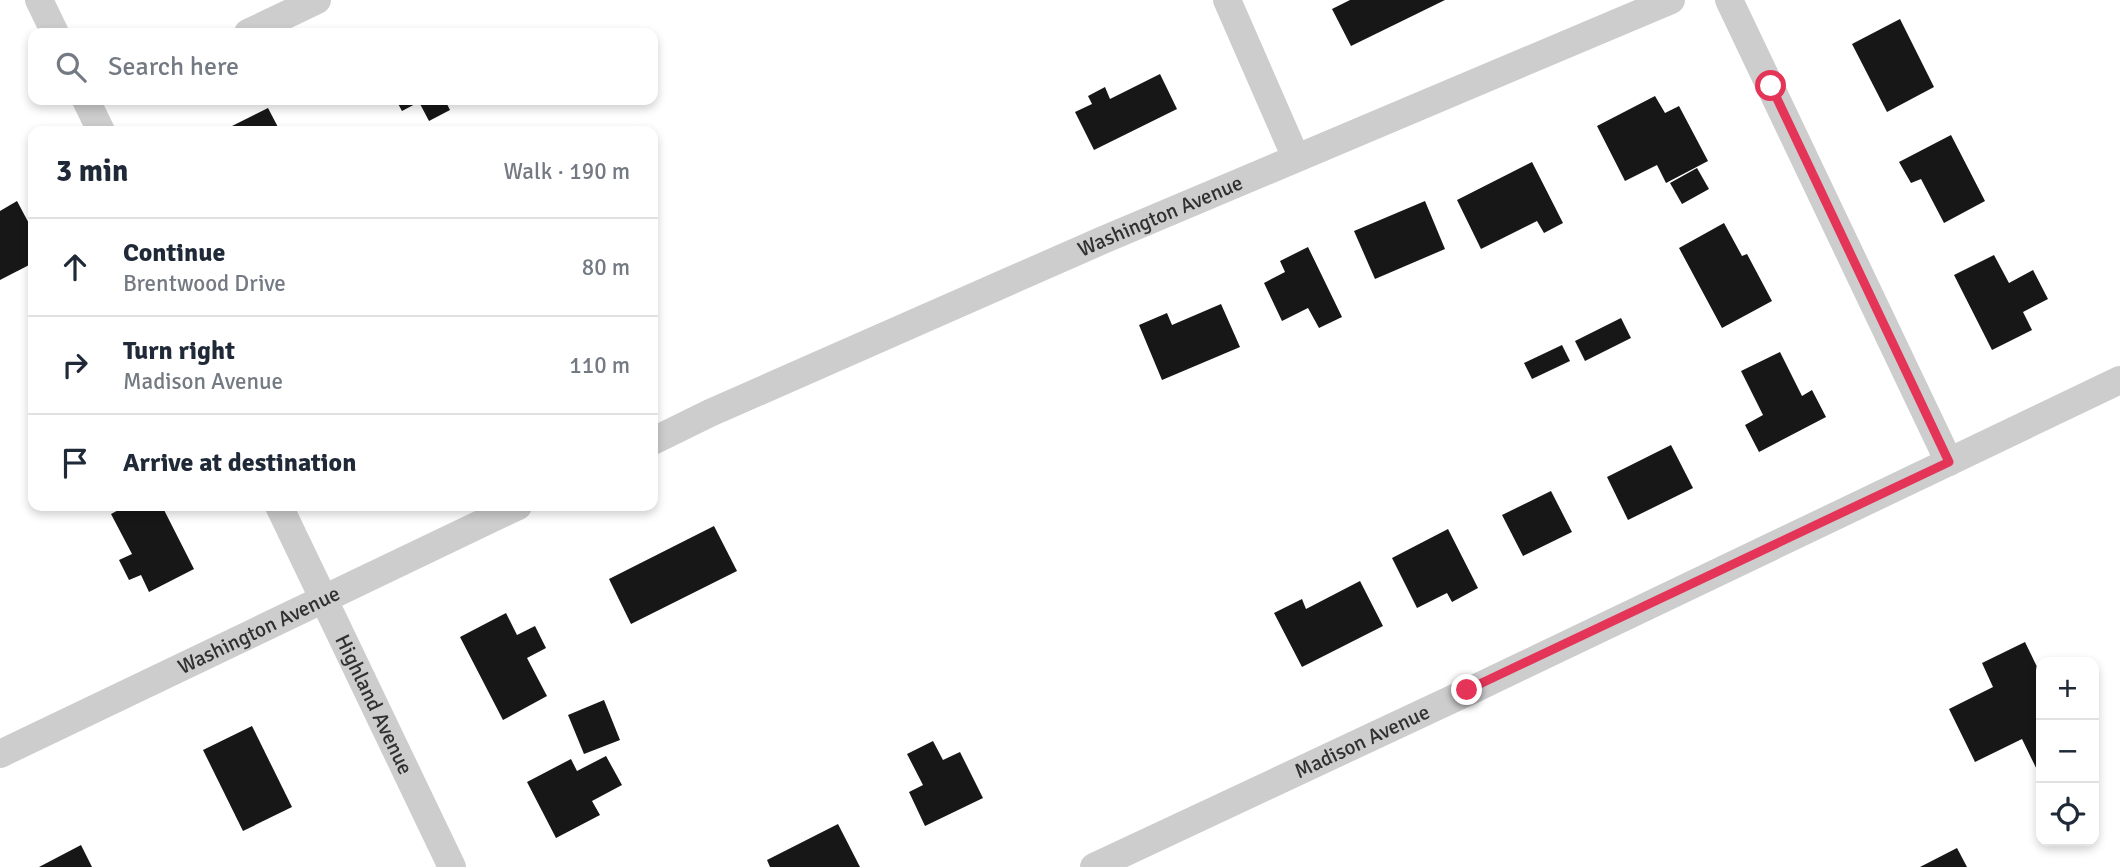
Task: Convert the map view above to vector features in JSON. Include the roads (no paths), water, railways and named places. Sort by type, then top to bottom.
[{"type":"street","points":[[39,0],[53,28]]},
{"type":"street","points":[[258,28],[317,0]]},
{"type":"street","points":[[1227,0],[1296,158]]},
{"type":"street","name":"Washington Avenue","points":[[658,439],[710,413],[1078,251],[1671,0]]},
{"type":"street","points":[[1729,0],[1949,462]]},
{"type":"street","name":"Madison Avenue","points":[[1094,867],[2120,380]]},
{"type":"street","name":"Highland Avenue","points":[[281,511],[452,867]]},
{"type":"street","name":"Washington Avenue","points":[[0,754],[508,511]]}]
